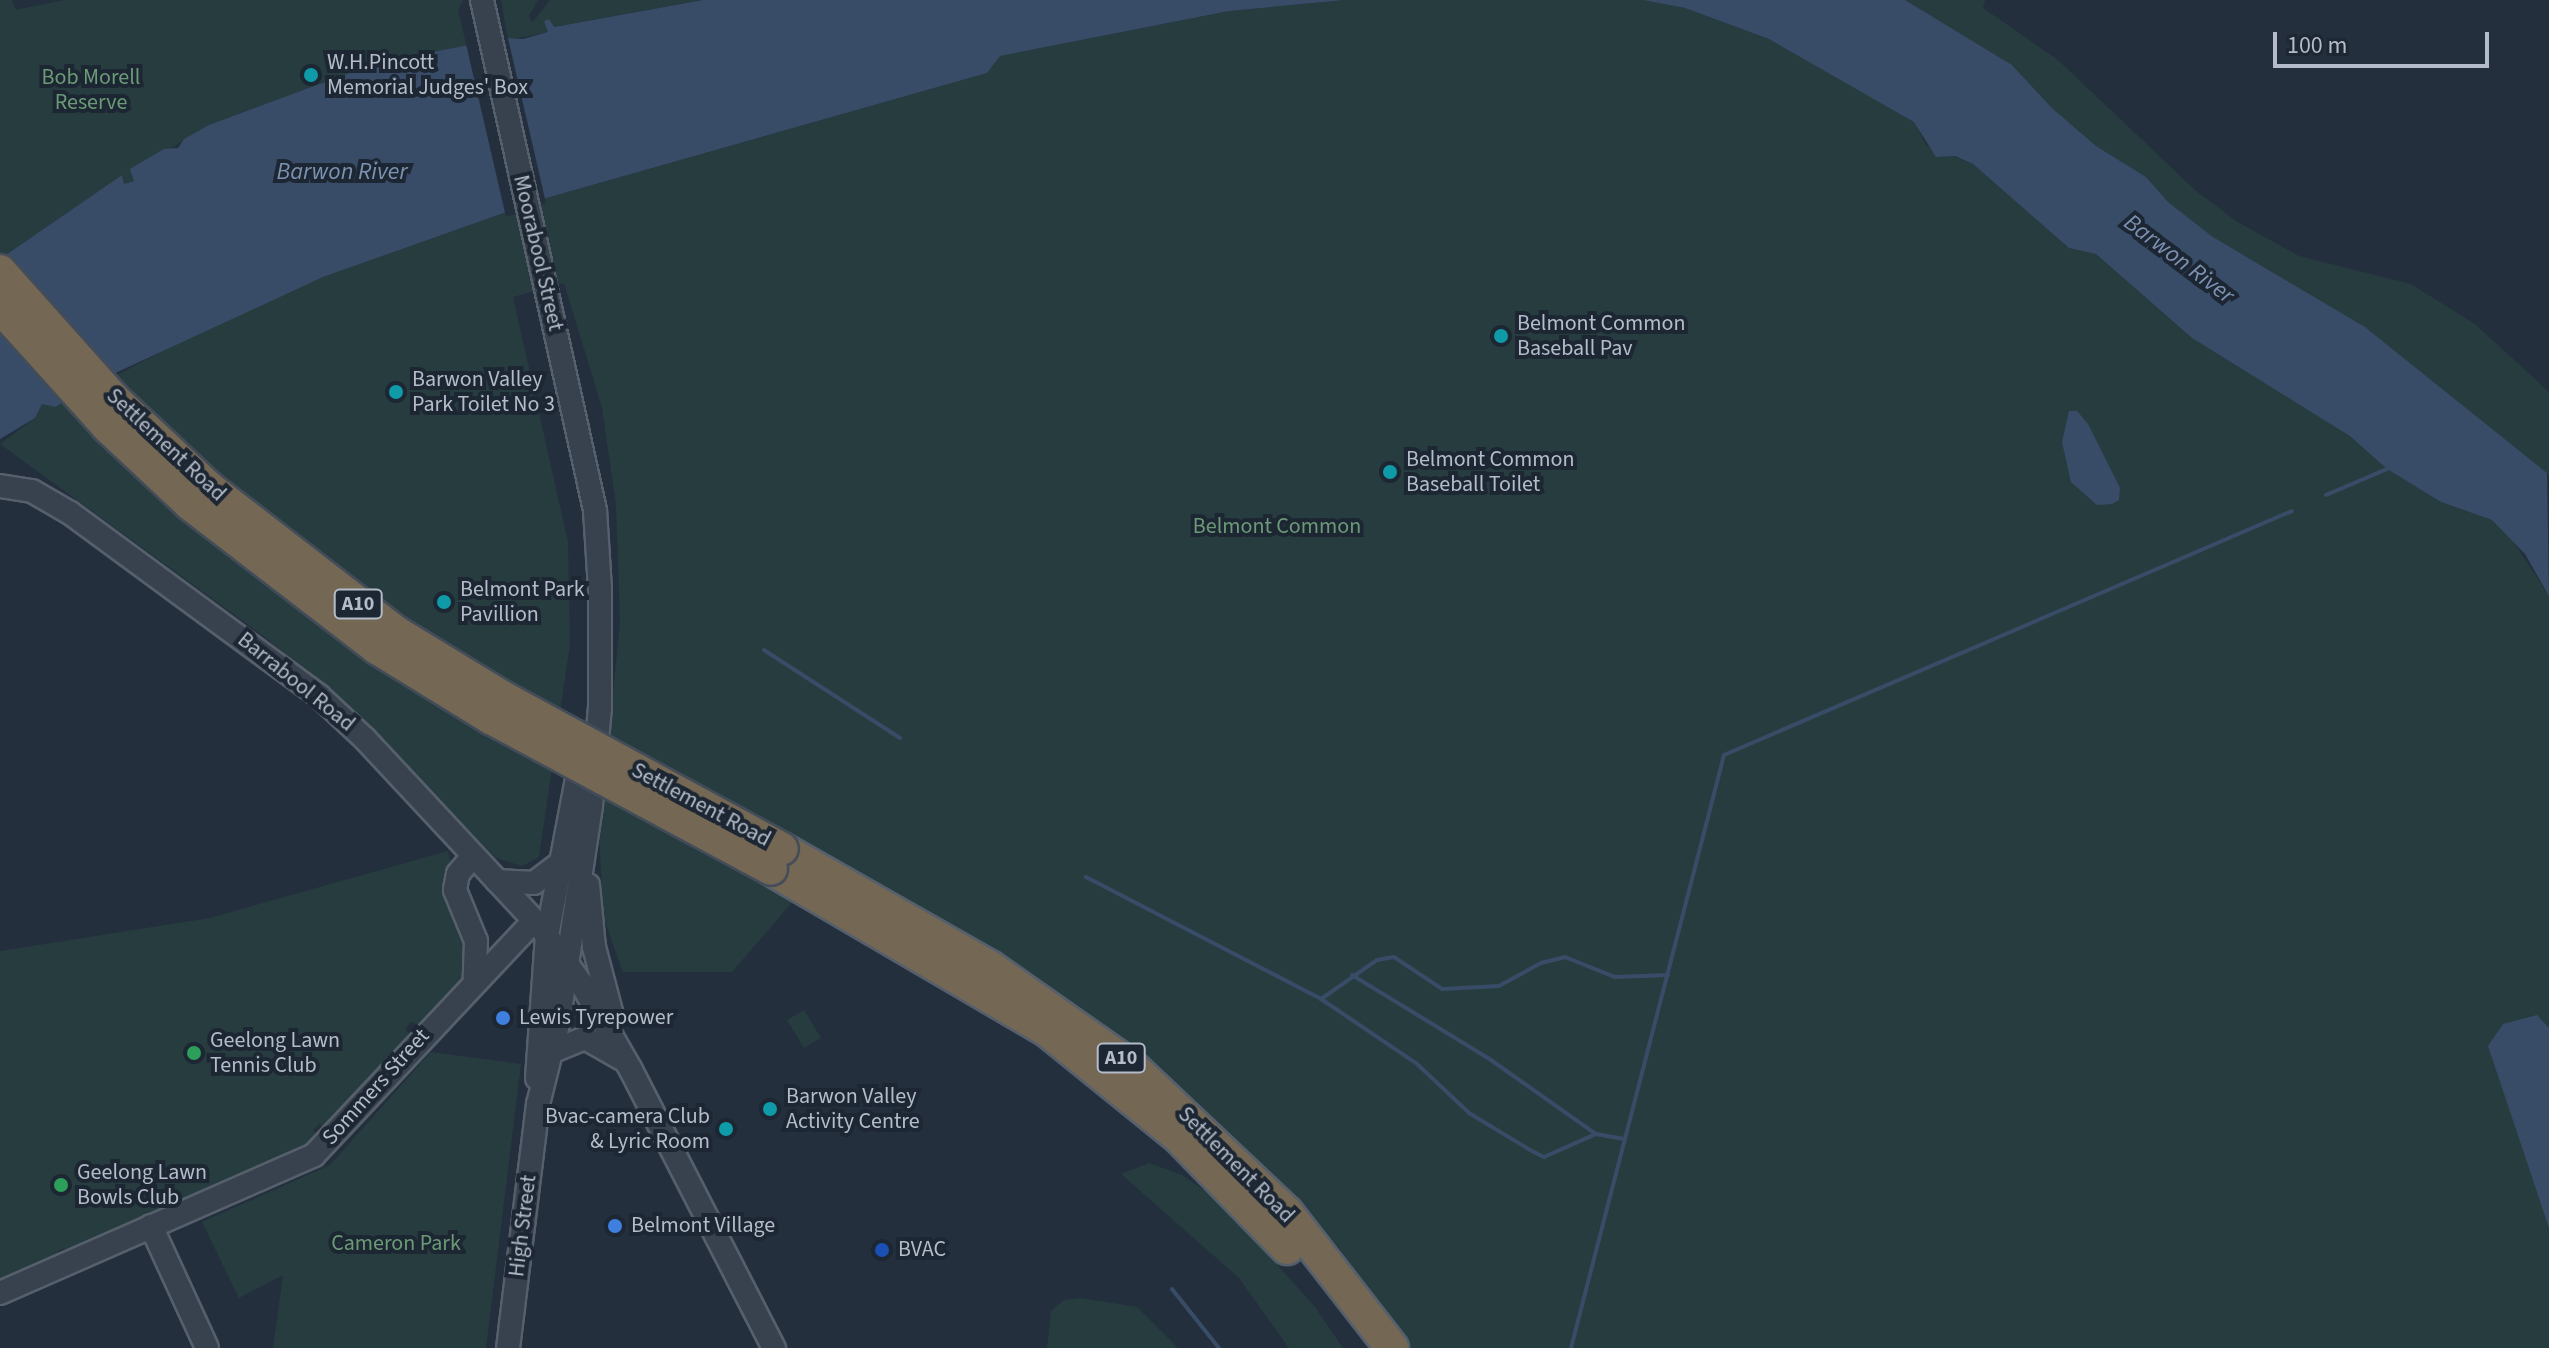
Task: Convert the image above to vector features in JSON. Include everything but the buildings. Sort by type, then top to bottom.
[{"type":"highway","name":"Settlement Road","points":[[0,271],[113,398],[208,487],[394,631],[777,859],[979,987],[1118,1085],[1179,1137],[1270,1227],[1365,1348]]},
{"type":"highway","name":"Settlement Road","points":[[0,307],[108,427],[190,504],[366,640],[491,718],[990,967],[1131,1066],[1287,1213],[1392,1348]]},
{"type":"street","name":"Moorabool Street","points":[[479,0],[595,510],[599,669],[586,837],[567,962]]},
{"type":"street","name":"Barrabool Road","points":[[0,486],[32,491],[70,513],[282,667],[365,739],[541,929],[567,962],[631,1070]]},
{"type":"street","name":"Moorabool Street","points":[[541,929],[559,864],[599,669]]},
{"type":"street","points":[[586,837],[596,957],[631,1070],[774,1348]]},
{"type":"street","points":[[473,856],[458,874],[455,890],[476,941],[475,978]]},
{"type":"street","points":[[497,881],[534,883],[559,864]]},
{"type":"street","name":"High Street","points":[[508,1348],[538,1104],[541,929]]},
{"type":"street","name":"Sommers Street","points":[[0,1293],[314,1155],[475,978],[541,929]]},
{"type":"street","name":"High Street","points":[[538,1104],[553,1051],[567,962]]},
{"type":"street","points":[[553,1051],[585,1038],[614,1052],[631,1070]]},
{"type":"street","points":[[151,1226],[207,1348]]},
{"type":"green space","name":"Bob Morell Reserve","points":[[0,0],[12,0],[16,10],[64,0],[463,0],[458,10],[467,48],[376,63],[209,125],[134,171],[134,181],[123,184],[122,175],[0,259]]},
{"type":"green space","points":[[501,0],[538,0],[529,16],[532,23],[550,0],[703,0],[553,27],[549,32],[508,40]]},
{"type":"green space","name":"Belmont Common","points":[[1345,0],[1643,0],[1685,8],[1769,39],[1915,122],[1926,145],[1973,164],[2069,248],[2096,254],[2192,338],[2350,435],[2387,469],[2441,502],[2492,520],[2509,535],[2549,596],[2549,1348],[1406,1348],[1339,1248],[1196,1101],[1058,995],[827,862],[732,972],[623,972],[603,916],[599,832],[620,623],[616,505],[602,408],[564,283],[513,297],[568,542],[570,644],[539,857],[522,866],[496,858],[341,701],[265,637],[0,444],[35,418],[42,404],[55,407],[198,333],[323,277],[543,199],[987,73],[999,56],[1229,11]]},
{"type":"green space","points":[[1905,0],[1985,0],[1983,8],[2058,60],[2195,190],[2236,221],[2299,256],[2411,284],[2475,324],[2549,392],[2549,475],[2365,327],[2213,237],[2168,202],[2146,177],[2096,146],[2052,108],[2012,65]]},
{"type":"green space","name":"Geelong Lawn Tennis Club","points":[[448,851],[470,939],[469,969],[421,1026],[411,1022],[405,1029],[411,1036],[355,1091],[349,1106],[326,1128],[319,1124],[313,1130],[318,1137],[308,1147],[176,1205],[173,1198],[166,1201],[168,1208],[67,1253],[64,1248],[58,1251],[60,1256],[0,1285],[0,951],[210,918]]},
{"type":"green space","points":[[804,1010],[821,1038],[804,1048],[787,1020]]},
{"type":"green space","name":"Cameron Park","points":[[431,1052],[521,1064],[486,1348],[273,1348],[283,1275],[239,1298],[202,1222],[330,1165]]},
{"type":"green space","points":[[1149,1163],[1182,1175],[1220,1201],[1315,1307],[1343,1348],[1289,1348],[1239,1278],[1121,1174]]},
{"type":"green space","points":[[1081,1298],[1137,1307],[1178,1348],[1047,1348],[1051,1311],[1064,1300]]},
{"type":"water","name":"Barwon River","points":[[703,0],[1345,0],[1229,11],[1000,56],[987,73],[543,199],[323,277],[111,375],[55,407],[42,404],[35,418],[0,439],[0,259],[122,175],[124,184],[134,181],[130,169],[164,149],[178,148],[184,139],[209,125],[376,63],[505,38],[523,39],[548,32],[544,21],[549,19],[554,27]]},
{"type":"water","name":"Barwon River","points":[[1643,0],[1905,0],[2012,65],[2052,108],[2096,146],[2146,177],[2168,202],[2213,237],[2365,327],[2547,473],[2549,596],[2525,554],[2492,520],[2441,502],[2387,469],[2350,436],[2192,338],[2096,254],[2069,248],[1973,164],[1955,156],[1936,157],[1914,122],[1769,39],[1685,8]]},
{"type":"water","points":[[2069,411],[2077,411],[2088,424],[2120,488],[2119,500],[2112,504],[2097,505],[2071,482],[2062,442]]},
{"type":"water","points":[[2537,1015],[2549,1028],[2549,1228],[2488,1046],[2503,1024]]},
{"type":"pier","points":[[507,34],[546,203],[506,217],[466,44]]},
{"type":"waterway","points":[[2326,495],[2387,469]]},
{"type":"waterway","points":[[1571,1348],[1724,755],[2292,511]]},
{"type":"waterway","points":[[764,650],[900,738]]},
{"type":"waterway","points":[[1086,877],[1321,999],[1416,1063],[1469,1113],[1544,1157],[1596,1134],[1625,1139]]},
{"type":"waterway","points":[[1321,999],[1377,960],[1394,957],[1442,989],[1499,986],[1541,963],[1565,957],[1615,977],[1668,975]]},
{"type":"waterway","points":[[1352,975],[1491,1060],[1596,1134]]},
{"type":"waterway","points":[[1172,1289],[1219,1348]]},
{"type":"place","name":"W.H.Pincott Memorial Judges' Box","points":[[311,75]]},
{"type":"place","name":"Belmont Common Baseball Pav","points":[[1501,336]]},
{"type":"place","name":"Barwon Valley Park Toilet No 3","points":[[396,392]]},
{"type":"place","name":"Belmont Common Baseball Toilet","points":[[1390,472]]},
{"type":"place","name":"Belmont Park Pavillion","points":[[444,602]]},
{"type":"place","name":"Lewis Tyrepower","points":[[503,1018]]},
{"type":"place","name":"Geelong Lawn Tennis Club","points":[[194,1053]]},
{"type":"place","name":"Barwon Valley Activity Centre","points":[[770,1109]]},
{"type":"place","name":"Bvac-camera Club & Lyric Room","points":[[726,1129]]},
{"type":"place","name":"Geelong Lawn Bowls Club","points":[[61,1185]]},
{"type":"place","name":"Belmont Village","points":[[615,1226]]},
{"type":"place","name":"BVAC","points":[[882,1250]]}]
